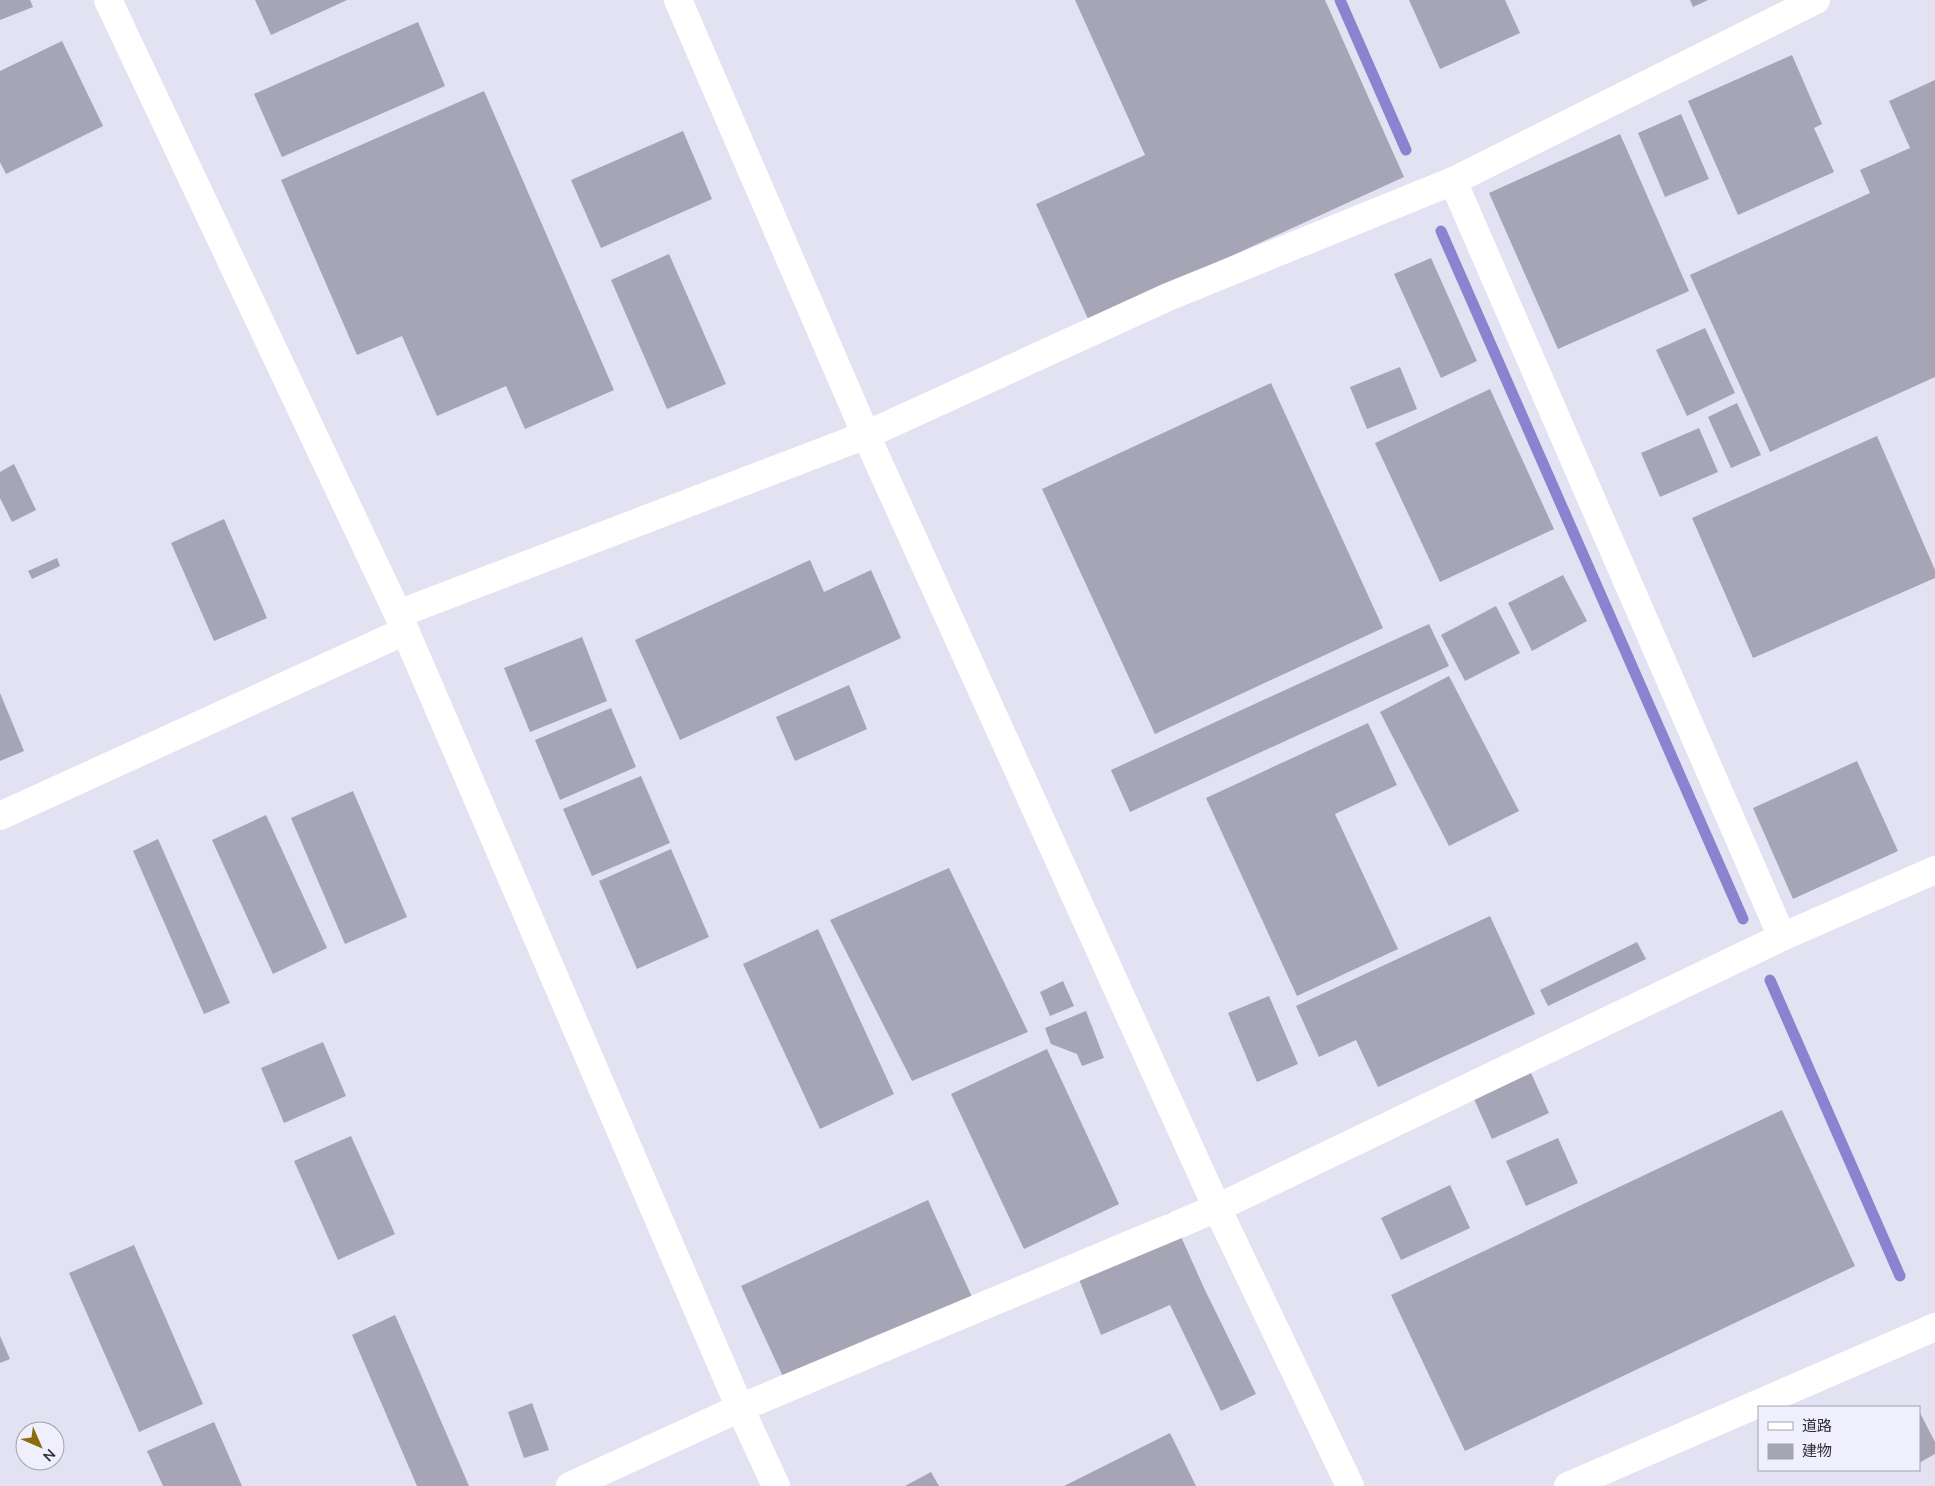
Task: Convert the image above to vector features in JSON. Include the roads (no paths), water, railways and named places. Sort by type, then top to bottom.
[{"type":"street","points":[[108,0],[402,623],[740,1408],[776,1486]]},
{"type":"street","points":[[678,0],[866,435],[1217,1208],[1350,1486]]},
{"type":"street","points":[[0,816],[402,623],[866,435],[1168,297],[1452,181],[1816,0]]},
{"type":"street","points":[[1452,181],[1782,937]]},
{"type":"street","points":[[570,1486],[740,1408],[1217,1208],[1782,937],[1935,870]]},
{"type":"street","points":[[1568,1486],[1935,1327]]},
{"type":"waterway","points":[[1340,0],[1406,150]]},
{"type":"waterway","points":[[1441,231],[1743,919]]},
{"type":"waterway","points":[[1770,980],[1900,1276]]}]
